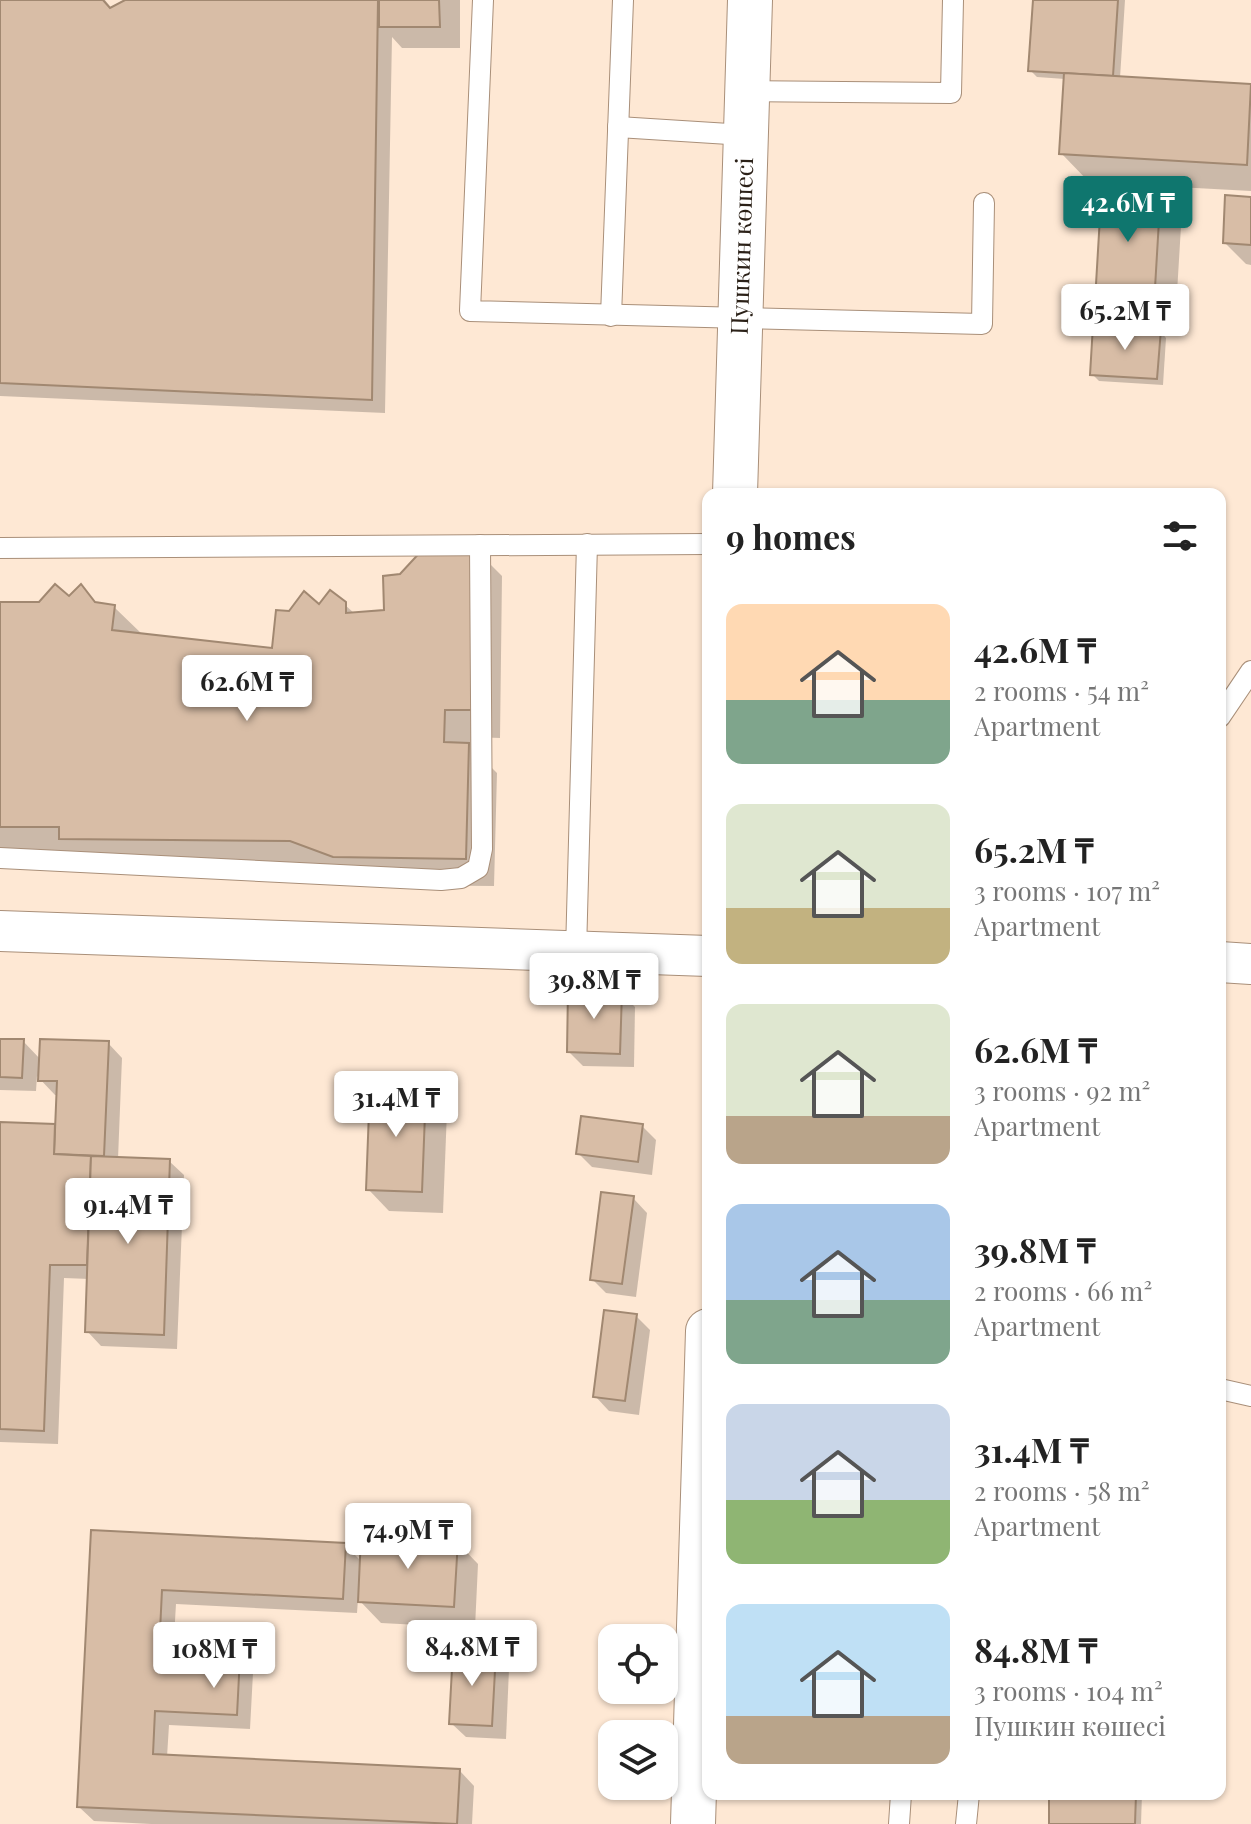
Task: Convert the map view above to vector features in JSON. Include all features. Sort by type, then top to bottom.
[{"type":"main road","name":"Пушкин көшесі","points":[[735,488],[750,0]]},
{"type":"main road","points":[[693,1824],[702,1535]]},
{"type":"street","points":[[0,931],[702,956]]},
{"type":"street","points":[[1226,962],[1251,964]]},
{"type":"lane","points":[[483,0],[470,311],[982,324],[984,203]]},
{"type":"lane","points":[[611,316],[623,0]]},
{"type":"lane","points":[[747,91],[951,93],[953,0]]},
{"type":"lane","points":[[618,127],[745,135]]},
{"type":"lane","points":[[576,952],[587,544]]},
{"type":"lane","points":[[0,548],[702,544]]},
{"type":"lane","points":[[0,858],[441,880],[461,878],[478,868],[482,849],[480,545]]},
{"type":"lane","points":[[1226,708],[1251,671]]},
{"type":"lane","points":[[1226,1390],[1251,1396]]},
{"type":"lane","points":[[899,1824],[901,1800]]},
{"type":"lane","points":[[966,1824],[968,1800]]},
{"type":"building","points":[[0,0],[103,0],[110,8],[125,0],[378,0],[372,400],[0,383]]},
{"type":"building","points":[[379,0],[439,0],[440,27],[379,27]]},
{"type":"building","points":[[1033,0],[1118,0],[1113,76],[1028,71]]},
{"type":"building","points":[[1064,73],[1251,84],[1247,165],[1059,154]]},
{"type":"building","points":[[1102,183],[1161,186],[1154,305],[1095,301]]},
{"type":"building","points":[[1225,195],[1251,197],[1251,245],[1223,243]]},
{"type":"building","points":[[1093,325],[1161,329],[1157,379],[1090,375]]},
{"type":"building","points":[[475,546],[473,710],[445,710],[444,742],[469,743],[466,859],[333,857],[290,841],[59,839],[59,827],[0,827],[0,602],[39,602],[55,584],[69,596],[81,584],[95,602],[115,605],[112,630],[272,648],[276,610],[289,611],[304,591],[319,604],[330,590],[346,602],[346,613],[384,610],[383,576],[400,574],[424,548]]},
{"type":"building","points":[[568,989],[622,991],[620,1054],[567,1052]]},
{"type":"building","points":[[0,1039],[24,1039],[22,1078],[0,1077]]},
{"type":"building","points":[[40,1039],[109,1041],[104,1156],[54,1154],[57,1081],[38,1081]]},
{"type":"building","points":[[370,1085],[426,1088],[422,1192],[366,1190]]},
{"type":"building","points":[[581,1116],[643,1124],[638,1162],[576,1154]]},
{"type":"building","points":[[0,1122],[55,1124],[54,1154],[91,1156],[87,1265],[50,1265],[44,1431],[0,1429]]},
{"type":"building","points":[[91,1156],[170,1159],[164,1335],[85,1332]]},
{"type":"building","points":[[601,1192],[634,1196],[622,1284],[590,1280]]},
{"type":"building","points":[[604,1310],[637,1314],[625,1401],[593,1397]]},
{"type":"building","points":[[91,1530],[346,1543],[343,1599],[162,1590],[159,1652],[240,1656],[237,1715],[155,1711],[153,1754],[460,1769],[457,1824],[77,1807]]},
{"type":"building","points":[[361,1536],[458,1540],[454,1607],[358,1602]]},
{"type":"building","points":[[453,1650],[496,1652],[492,1726],[449,1724]]},
{"type":"building","points":[[1049,1800],[1136,1800],[1135,1824],[1049,1824]]}]
